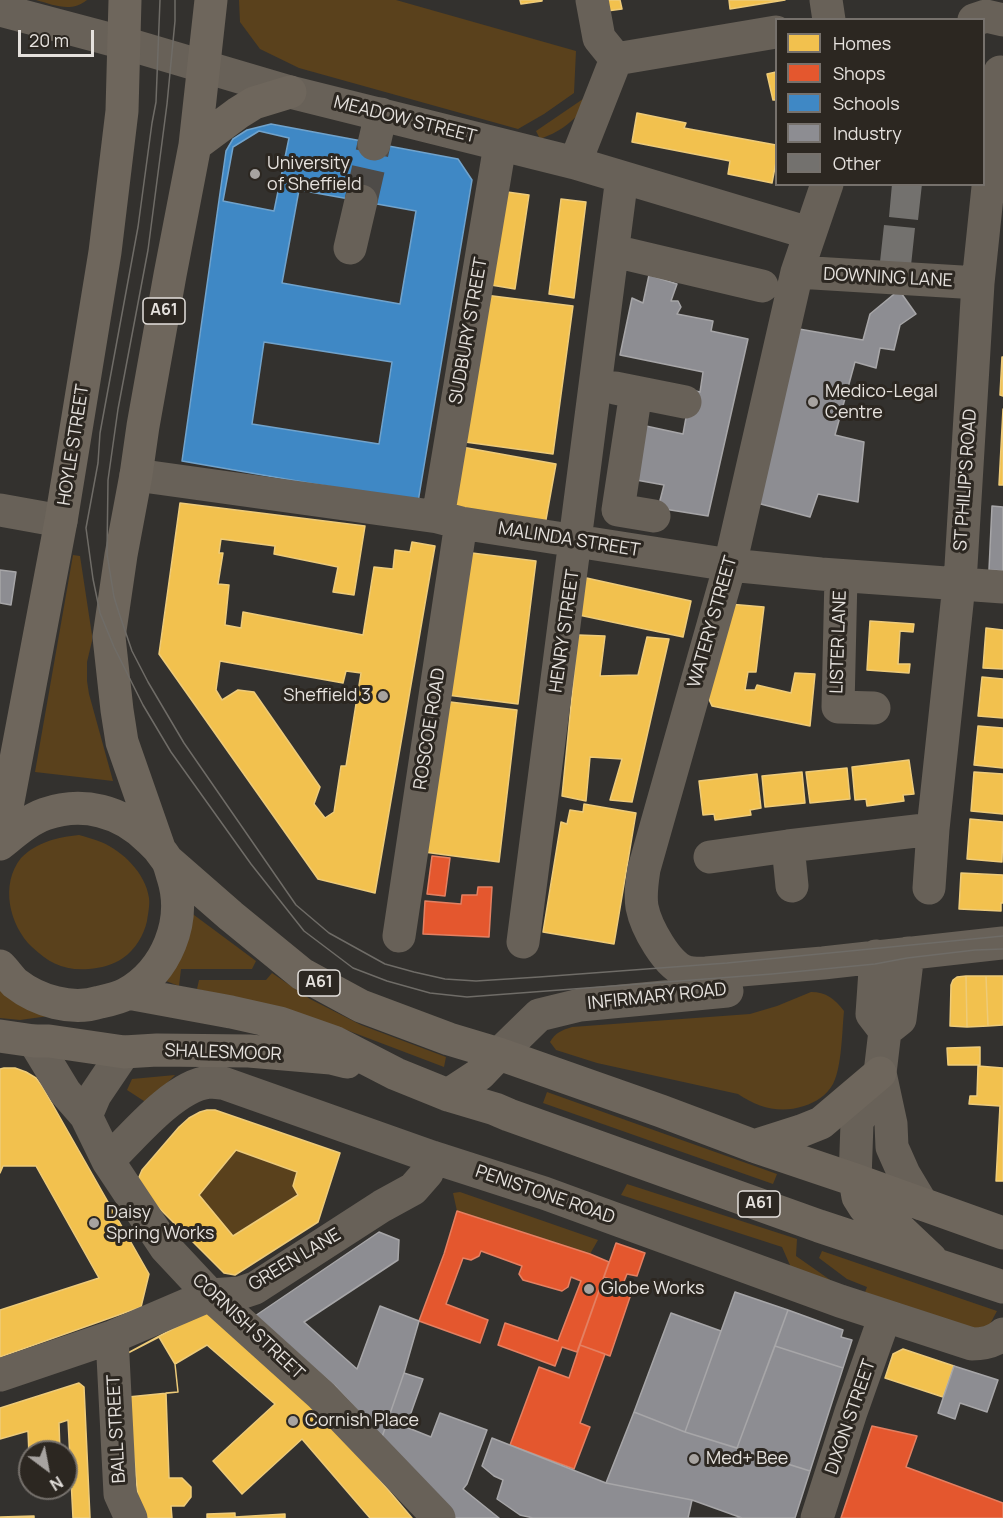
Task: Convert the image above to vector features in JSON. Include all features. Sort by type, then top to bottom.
[{"type":"highway","name":"A61","points":[[124,43],[125,0]]},
{"type":"highway","name":"A61","points":[[42,1041],[73,1032],[151,974],[164,958],[174,933],[178,911],[176,887],[122,742],[109,637],[170,275],[195,146],[211,0]]},
{"type":"highway","name":"HOYLE STREET","points":[[0,844],[61,521],[105,252],[122,111],[124,43]]},
{"type":"highway","points":[[195,146],[254,103],[290,92]]},
{"type":"highway","name":"A61","points":[[0,844],[23,825],[45,814],[68,809],[93,809],[116,815],[137,827],[163,855],[231,916],[302,974],[361,1006],[1003,1233]]},
{"type":"highway","name":"A61","points":[[0,966],[15,982],[38,997],[64,1005],[92,1005],[125,995],[231,1012],[280,1023],[334,1042],[396,1074],[448,1095],[495,1109],[797,1218],[1003,1287]]},
{"type":"highway","name":"SHALESMOOR","points":[[0,1036],[124,1052],[249,1051],[331,1058],[396,1074]]},
{"type":"highway","points":[[448,1095],[480,1074],[499,1054]]},
{"type":"highway","points":[[754,1146],[821,1123],[880,1073]]},
{"type":"highway","points":[[855,1180],[858,1197],[865,1208],[894,1224],[939,1266]]},
{"type":"street","points":[[592,0],[599,38],[616,60]]},
{"type":"street","points":[[826,0],[829,18]]},
{"type":"street","name":"MEADOW STREET","points":[[0,10],[124,43],[290,92],[377,129],[500,145],[575,163],[809,233]]},
{"type":"street","points":[[980,18],[986,16],[1003,20]]},
{"type":"street","points":[[616,60],[775,32]]},
{"type":"street","points":[[575,163],[616,60]]},
{"type":"street","name":"ST PHILIP'S ROAD","points":[[929,888],[933,829],[959,584],[978,283],[1000,72]]},
{"type":"street","name":"SUDBURY STREET","points":[[450,520],[500,145]]},
{"type":"street","name":"HENRY STREET","points":[[523,942],[622,177]]},
{"type":"street","name":"WATERY STREET","points":[[762,967],[706,973],[688,972],[676,967],[658,946],[643,911],[641,888],[644,869],[730,565],[797,272],[826,186]]},
{"type":"street","points":[[350,248],[361,201]]},
{"type":"street","points":[[614,250],[762,286]]},
{"type":"street","name":"DOWNING LANE","points":[[797,272],[978,283]]},
{"type":"street","points":[[596,384],[685,402]]},
{"type":"street","points":[[636,392],[618,510],[654,516]]},
{"type":"street","name":"MALINDA STREET","points":[[136,475],[249,491],[378,521],[450,520],[730,565],[841,576],[1003,587]]},
{"type":"street","points":[[0,510],[61,521]]},
{"type":"street","name":"ROSCOE ROAD","points":[[399,936],[450,520]]},
{"type":"street","name":"LISTER LANE","points":[[841,576],[837,707],[874,708]]},
{"type":"street","points":[[710,857],[933,829]]},
{"type":"street","points":[[788,846],[792,886]]},
{"type":"street","points":[[762,967],[823,963],[1003,943]]},
{"type":"street","points":[[885,1031],[900,1020],[908,953]]},
{"type":"street","points":[[855,1180],[857,1123],[880,1073],[885,1031],[872,1014],[876,956]]},
{"type":"street","name":"INFIRMARY ROAD","points":[[499,1054],[539,1015],[580,1005],[732,991],[762,967]]},
{"type":"street","name":"CORNISH STREET","points":[[42,1041],[65,1092],[86,1116],[108,1161],[166,1248],[210,1295],[321,1395],[439,1518]]},
{"type":"street","points":[[86,1116],[95,1095],[124,1052]]},
{"type":"street","points":[[880,1073],[891,1124],[892,1147],[904,1174],[922,1204]]},
{"type":"street","name":"PENISTONE ROAD","points":[[108,1161],[174,1097],[196,1086],[210,1082],[223,1083],[432,1157],[544,1193],[885,1316],[972,1344],[983,1344],[1003,1334]]},
{"type":"street","name":"GREEN LANE","points":[[0,1375],[112,1337],[210,1295],[240,1293],[255,1287],[413,1189],[427,1173],[432,1157]]},
{"type":"street","name":"DIXON STREET","points":[[817,1518],[885,1316]]},
{"type":"street","name":"BALL STREET","points":[[112,1337],[120,1494],[131,1518]]},
{"type":"shaded area","points":[[36,0],[87,0],[69,7]]},
{"type":"shaded area","points":[[239,0],[396,0],[576,51],[574,93],[518,129],[299,68],[260,49],[240,22]]},
{"type":"shaded area","points":[[583,99],[582,111],[577,116],[558,131],[540,139],[536,131]]},
{"type":"shaded area","points":[[73,555],[80,556],[92,635],[87,662],[89,694],[113,781],[35,772]]},
{"type":"shaded area","points":[[79,835],[101,842],[125,857],[143,880],[149,901],[146,926],[131,951],[115,963],[89,969],[64,967],[38,953],[24,938],[18,927],[13,916],[9,892],[14,868],[27,852],[48,841]]},
{"type":"shaded area","points":[[190,912],[256,961],[252,969],[181,969],[179,986],[166,981]]},
{"type":"shaded area","points":[[272,973],[310,999],[361,1025],[446,1057],[444,1067],[344,1029],[274,1007],[197,989],[199,980],[266,980]]},
{"type":"shaded area","points":[[0,980],[49,1016],[20,1020],[0,1018]]},
{"type":"shaded area","points":[[811,992],[830,997],[844,1011],[840,1058],[836,1077],[827,1092],[813,1103],[795,1108],[770,1108],[754,1103],[738,1094],[597,1063],[556,1050],[550,1042],[559,1032],[572,1027],[750,1014]]},
{"type":"shaded area","points":[[175,1075],[147,1103],[127,1090],[132,1079]]},
{"type":"shaded area","points":[[547,1092],[777,1174],[773,1184],[543,1103]]},
{"type":"shaded area","points":[[236,1150],[297,1172],[293,1186],[298,1195],[233,1236],[199,1195]]},
{"type":"shaded area","points":[[627,1184],[797,1239],[796,1256],[836,1284],[793,1272],[782,1247],[621,1195]]},
{"type":"shaded area","points":[[460,1192],[598,1240],[590,1254],[457,1211],[453,1193]]},
{"type":"shaded area","points":[[822,1251],[997,1311],[989,1326],[974,1331],[864,1295],[867,1287],[847,1279],[819,1258]]},
{"type":"building: Homes","points":[[520,0],[542,0],[542,1],[521,4]]},
{"type":"building: Homes","points":[[606,0],[620,0],[622,9],[607,11]]},
{"type":"building: Homes","points":[[729,0],[785,0],[730,9]]},
{"type":"building: Homes","points":[[775,72],[775,100],[773,100],[767,74]]},
{"type":"building: Homes","points":[[637,113],[686,123],[684,128],[775,145],[772,183],[728,174],[730,161],[632,142]]},
{"type":"building: Homes","points":[[500,191],[529,195],[515,289],[485,284]]},
{"type":"building: Homes","points":[[561,199],[586,202],[574,298],[549,294]]},
{"type":"building: Homes","points":[[485,295],[573,306],[553,454],[465,442]]},
{"type":"building: Homes","points":[[1003,357],[1003,396],[1000,395]]},
{"type":"building: Homes","points":[[1003,409],[1003,485],[999,485]]},
{"type":"building: Homes","points":[[462,447],[556,464],[545,525],[451,508]]},
{"type":"building: Homes","name":"Sheffield 3","points":[[180,503],[365,526],[354,595],[333,592],[338,567],[274,554],[275,546],[221,539],[219,553],[223,553],[218,584],[229,585],[225,625],[241,628],[243,612],[363,635],[374,567],[393,569],[395,550],[410,552],[412,542],[435,546],[375,893],[318,879],[159,654]],"holes":[[[220,661],[343,683],[346,671],[361,673],[346,766],[341,766],[334,812],[325,818],[314,804],[320,787],[254,692],[238,690],[222,700],[216,690]]]},
{"type":"building: Homes","points":[[464,552],[536,561],[518,704],[447,695]]},
{"type":"building: Homes","points":[[582,577],[691,601],[683,637],[574,614]]},
{"type":"building: Homes","points":[[729,604],[764,607],[756,672],[748,672],[745,690],[755,690],[757,685],[791,693],[795,673],[815,674],[810,726],[712,706],[708,697]]},
{"type":"building: Homes","points":[[870,621],[914,624],[913,632],[900,631],[898,664],[910,664],[909,673],[867,670]]},
{"type":"building: Homes","points":[[986,628],[1003,630],[1003,669],[983,668]]},
{"type":"building: Homes","points":[[578,635],[605,636],[600,676],[638,675],[647,637],[669,639],[632,802],[610,800],[622,759],[590,757],[586,801],[562,796]]},
{"type":"building: Homes","points":[[982,677],[1003,679],[1003,718],[978,716]]},
{"type":"building: Homes","points":[[442,701],[517,710],[499,862],[424,852]]},
{"type":"building: Homes","points":[[978,726],[1003,728],[1003,768],[974,765]]},
{"type":"building: Homes","points":[[909,760],[914,794],[903,795],[904,801],[867,806],[866,799],[855,800],[852,767]]},
{"type":"building: Homes","points":[[847,768],[850,799],[810,803],[806,772]]},
{"type":"building: Homes","points":[[802,772],[805,803],[765,807],[762,776]]},
{"type":"building: Homes","points":[[974,772],[1003,774],[1003,814],[971,811]]},
{"type":"building: Homes","points":[[757,774],[761,808],[750,810],[751,815],[715,820],[714,814],[703,815],[699,781]]},
{"type":"building: Homes","points":[[584,804],[636,813],[614,944],[543,932],[561,822],[567,824],[570,810],[583,812]]},
{"type":"building: Homes","points":[[970,819],[1003,822],[1002,862],[967,859]]},
{"type":"building: Homes","points":[[961,873],[1003,875],[1001,911],[959,909]]},
{"type":"building: Homes","points":[[966,976],[967,1027],[950,1026],[951,985],[957,977]]},
{"type":"building: Homes","points":[[966,976],[986,976],[988,1026],[967,1027]]},
{"type":"building: Homes","points":[[986,976],[1003,976],[1003,1025],[988,1026]]},
{"type":"building: Homes","points":[[980,1047],[980,1065],[948,1065],[947,1048]]},
{"type":"building: Homes","points":[[978,1066],[1003,1068],[1003,1181],[996,1181],[1000,1106],[969,1104],[970,1096],[977,1096]]},
{"type":"building: Homes","name":"Daisy Spring Works","points":[[15,1068],[26,1072],[36,1078],[42,1086],[149,1274],[141,1307],[0,1357],[0,1310],[99,1278],[36,1166],[3,1166],[0,1173],[0,1069]]},
{"type":"building: Homes","points":[[215,1110],[340,1153],[318,1222],[235,1275],[224,1273],[144,1193],[139,1185],[142,1170],[179,1127],[200,1112]],"holes":[[[236,1150],[297,1172],[293,1186],[298,1195],[233,1236],[199,1195]]]},
{"type":"building: Homes","name":"Cornish Place","points":[[206,1311],[307,1394],[412,1518],[370,1518],[302,1439],[242,1494],[213,1461],[275,1404],[207,1345],[175,1364],[178,1392],[166,1393],[169,1478],[182,1478],[191,1487],[191,1497],[184,1506],[171,1506],[172,1518],[140,1518],[126,1354]]},
{"type":"building: Homes","points":[[159,1337],[175,1364],[178,1392],[128,1397],[126,1354]]},
{"type":"building: Homes","points":[[903,1349],[954,1366],[943,1397],[885,1378],[893,1354]]},
{"type":"building: Homes","points":[[79,1383],[84,1387],[90,1518],[73,1518],[72,1500],[78,1500],[78,1440],[69,1440],[68,1420],[59,1423],[60,1440],[28,1440],[28,1431],[0,1439],[0,1408]]},
{"type":"building: Homes","points":[[235,1513],[235,1517],[285,1514],[285,1518],[207,1518],[207,1514]]},
{"type":"building: Homes","points":[[34,1516],[34,1518],[0,1518],[0,1517]]},
{"type":"building: Shops","points":[[432,856],[450,858],[445,896],[427,894]]},
{"type":"building: Shops","points":[[478,887],[492,887],[489,937],[423,934],[425,901],[461,904],[462,895],[477,895]]},
{"type":"building: Shops","name":"Globe Works","points":[[457,1211],[609,1262],[577,1352],[562,1347],[555,1366],[498,1345],[505,1323],[558,1341],[581,1281],[571,1277],[568,1287],[562,1291],[523,1280],[519,1274],[522,1266],[481,1251],[479,1256],[471,1260],[463,1258],[446,1304],[488,1320],[480,1343],[419,1321]]},
{"type":"building: Shops","points":[[616,1243],[645,1253],[637,1276],[627,1274],[623,1284],[604,1277]]},
{"type":"building: Shops","points":[[601,1285],[631,1294],[610,1356],[580,1345]]},
{"type":"building: Shops","points":[[580,1345],[605,1354],[580,1423],[590,1427],[574,1469],[510,1445],[539,1367],[569,1378]]},
{"type":"building: Shops","points":[[872,1426],[917,1436],[906,1467],[1003,1503],[1003,1518],[841,1518]]},
{"type":"building: Schools","points":[[271,124],[458,159],[472,180],[418,502],[182,461],[226,151],[233,139],[247,130]],"holes":[[[299,190],[416,211],[400,304],[282,283]],[[264,342],[392,362],[379,444],[252,424]]]},
{"type":"building: Schools","name":"University of Sheffield","points":[[259,131],[289,138],[274,211],[223,201],[233,147]]},
{"type":"building: Industry","points":[[649,275],[677,284],[671,301],[678,301],[681,307],[677,314],[713,321],[711,331],[748,339],[708,516],[658,508],[664,485],[636,480],[646,426],[683,434],[691,390],[700,392],[703,372],[620,355],[632,298],[643,303]]},
{"type":"building: Industry","name":"Medico-Legal Centre","points":[[899,290],[916,314],[900,325],[894,350],[880,348],[876,368],[855,362],[835,435],[864,442],[858,502],[818,494],[810,517],[757,503],[799,329],[863,340],[870,314]]},
{"type":"building: Industry","points":[[992,506],[1003,507],[1003,571],[989,570]]},
{"type":"building: Industry","points":[[0,570],[16,572],[11,605],[0,603]]},
{"type":"building: Industry","points":[[379,1232],[399,1240],[398,1260],[304,1322],[357,1369],[380,1306],[419,1321],[382,1437],[335,1386],[255,1316]]},
{"type":"building: Industry","points":[[735,1292],[788,1310],[737,1448],[685,1432]]},
{"type":"building: Industry","points":[[788,1310],[843,1330],[841,1337],[852,1340],[843,1368],[775,1346]]},
{"type":"building: Industry","points":[[671,1313],[721,1331],[685,1432],[634,1412]]},
{"type":"building: Industry","points":[[775,1346],[843,1368],[810,1471],[737,1448]]},
{"type":"building: Industry","points":[[954,1366],[998,1380],[987,1412],[960,1403],[955,1419],[938,1413]]},
{"type":"building: Industry","points":[[404,1373],[423,1379],[406,1427],[431,1437],[440,1413],[487,1430],[467,1484],[463,1489],[499,1518],[452,1518],[382,1437]]},
{"type":"building: Industry","name":"Med+ Bee","points":[[634,1412],[685,1432],[810,1471],[795,1518],[742,1518],[692,1500],[606,1483]]},
{"type":"building: Industry","points":[[492,1438],[606,1483],[692,1500],[742,1518],[533,1518],[520,1515],[497,1499],[503,1480],[482,1466]]},
{"type":"building: Industry","points":[[692,1500],[742,1518],[688,1518]]},
{"type":"building: Other","points":[[892,186],[922,186],[918,220],[889,217]]},
{"type":"building: Other","points":[[884,225],[915,228],[910,275],[879,271]]},
{"type":"tunnel","points":[[361,201],[374,144]]},
{"type":"tram line","points":[[160,0],[156,102],[138,227],[100,433],[98,463],[86,528],[93,579],[100,613],[114,647],[143,705],[171,752],[251,864],[304,931],[353,968],[387,981],[430,993],[467,997],[772,974],[875,964],[975,950],[1003,949]]},
{"type":"tram line","points":[[175,0],[167,104],[148,250],[118,409],[108,480],[107,554],[119,613],[132,651],[148,682],[184,743],[296,905],[329,933],[385,964],[445,979],[476,981],[727,963],[1003,936]]},
{"type":"place","name":"University of Sheffield","points":[[255,174]]},
{"type":"place","name":"Medico-Legal Centre","points":[[813,402]]},
{"type":"place","name":"Sheffield 3","points":[[383,696]]},
{"type":"place","name":"Daisy Spring Works","points":[[94,1223]]},
{"type":"place","name":"Globe Works","points":[[589,1289]]},
{"type":"place","name":"Cornish Place","points":[[293,1421]]},
{"type":"place","name":"Med+ Bee","points":[[694,1459]]}]
